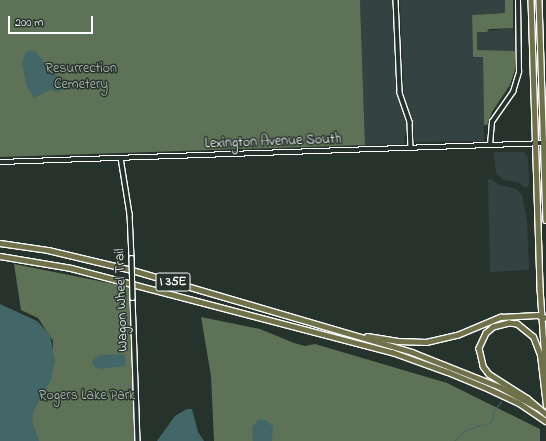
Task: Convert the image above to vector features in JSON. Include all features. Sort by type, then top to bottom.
[{"type":"highway","points":[[531,0],[546,377]]},
{"type":"highway","points":[[539,0],[545,143],[546,220]]},
{"type":"highway","name":"I 35E","points":[[0,243],[55,252],[132,270],[344,332],[452,366],[537,407],[546,414]]},
{"type":"highway","name":"I 35E","points":[[0,256],[71,268],[392,352],[448,372],[519,403],[546,421]]},
{"type":"highway","points":[[344,332],[398,341],[426,342],[457,335],[500,317],[544,317]]},
{"type":"highway","points":[[537,407],[489,374],[483,366],[480,348],[486,333],[493,327],[509,323],[517,324],[533,337],[540,355],[546,406]]},
{"type":"street","points":[[396,0],[400,93],[410,122],[411,148]]},
{"type":"street","points":[[490,145],[492,122],[513,92],[519,72],[518,0]]},
{"type":"street","name":"Lexington Avenue South","points":[[0,162],[545,143]]},
{"type":"street","name":"Wagon Wheel Trail","points":[[121,158],[130,214],[138,441]]},
{"type":"shaded area","points":[[360,0],[392,0],[396,93],[406,125],[404,144],[365,145]]},
{"type":"shaded area","points":[[400,0],[505,0],[505,13],[472,15],[473,57],[483,57],[484,141],[415,142],[412,119],[404,93]]},
{"type":"shaded area","points":[[513,28],[515,51],[477,50],[477,32]]},
{"type":"shaded area","points":[[494,152],[524,152],[528,157],[529,184],[526,188],[518,182],[504,180],[496,174]]},
{"type":"shaded area","points":[[491,179],[499,185],[516,189],[522,195],[527,220],[529,270],[490,272],[488,180]]},
{"type":"green space","name":"Resurrection Cemetery","points":[[0,0],[360,0],[365,145],[0,157]]},
{"type":"green space","points":[[505,0],[513,0],[513,28],[489,29],[487,32],[477,32],[477,50],[515,51],[515,70],[510,85],[492,112],[487,125],[484,125],[483,57],[473,57],[472,15],[505,13]]},
{"type":"green space","name":"Rogers Lake Park","points":[[14,264],[129,287],[135,441],[37,441],[30,421],[31,409],[52,362],[53,341],[38,318],[21,310]]},
{"type":"green space","points":[[201,317],[260,329],[294,343],[305,346],[315,344],[447,383],[540,429],[540,441],[214,441],[211,376]]},
{"type":"water","points":[[31,50],[36,52],[51,72],[65,80],[64,89],[58,92],[50,90],[34,98],[27,87],[22,64],[25,53]]},
{"type":"water","points":[[0,304],[37,321],[50,335],[55,361],[51,380],[33,412],[32,420],[39,441],[0,441]]},
{"type":"water","points":[[123,354],[125,356],[126,366],[100,369],[94,366],[92,361],[100,355]]},
{"type":"water","points":[[187,409],[192,409],[198,432],[204,441],[157,441],[175,416]]},
{"type":"water","points":[[258,420],[266,420],[273,427],[272,441],[253,441],[252,427]]},
{"type":"waterway","points":[[454,441],[465,430],[491,422],[494,410],[501,402]]}]
